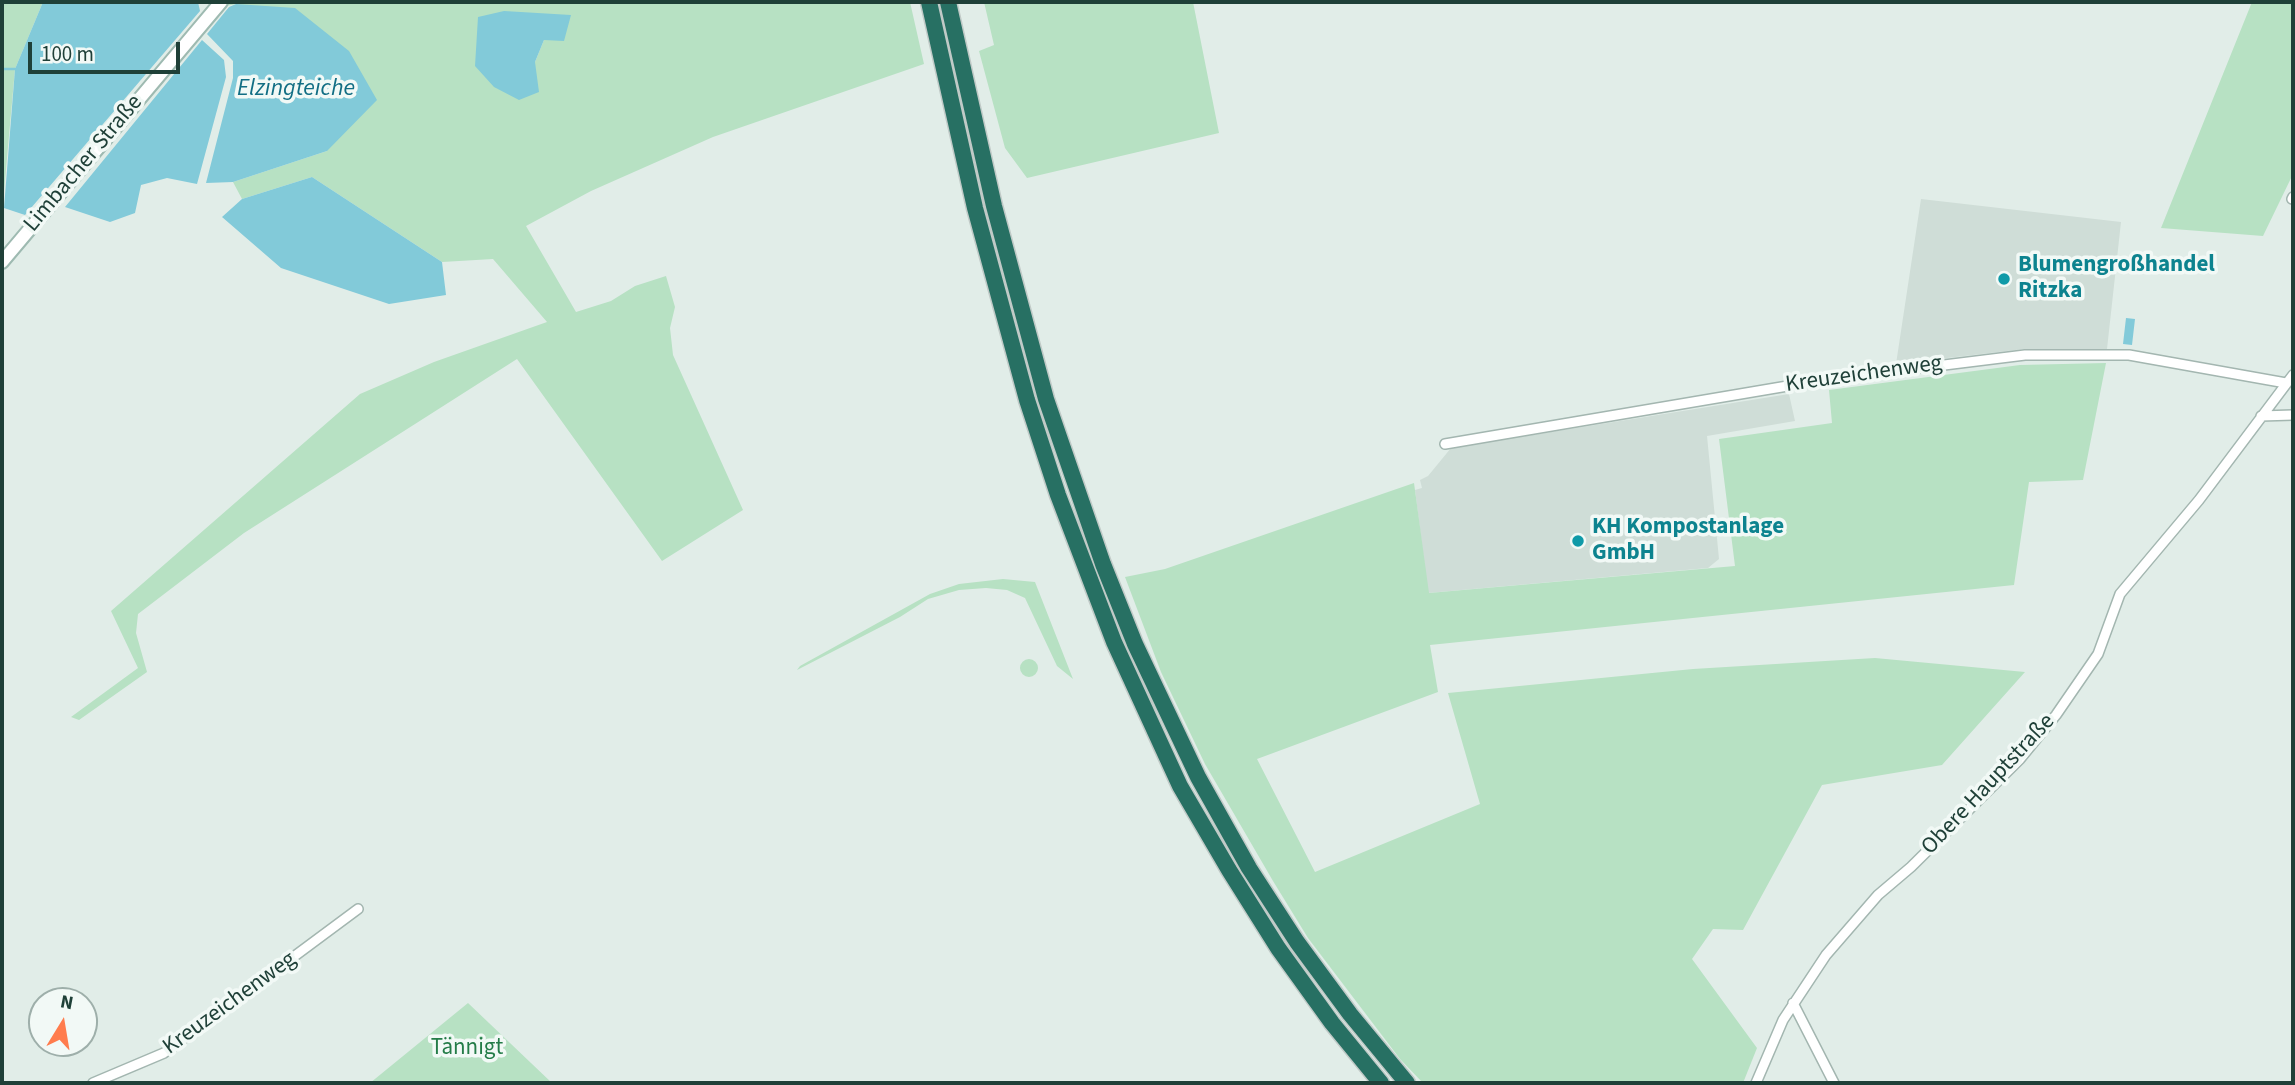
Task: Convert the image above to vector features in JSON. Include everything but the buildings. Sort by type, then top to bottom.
[{"type":"highway","points":[[929,2],[975,208],[1024,387],[1058,495],[1114,642],[1180,786],[1229,870],[1286,958],[1381,1083]]},
{"type":"highway","points":[[948,2],[994,206],[1046,399],[1103,564],[1135,644],[1198,777],[1249,868],[1327,983],[1407,1083]]},
{"type":"main road","name":"Limbacher Straße","points":[[2,262],[221,2]]},
{"type":"street","name":"Kreuzeichenweg","points":[[1445,444],[1836,378],[2025,355],[2129,355],[2286,383]]},
{"type":"street","name":"Obere Hauptstraße","points":[[1756,1083],[1793,1003],[1861,912],[1989,791],[2056,715],[2092,664],[2120,594],[2199,500],[2293,375]]},
{"type":"street","points":[[2261,416],[2293,415]]},
{"type":"street","name":"Kreuzeichenweg","points":[[93,1083],[164,1053],[358,909]]},
{"type":"street","points":[[1793,1003],[1834,1083]]},
{"type":"shaded area","points":[[1921,199],[2121,222],[2107,349],[2024,349],[1896,364]]},
{"type":"shaded area","points":[[1789,394],[1795,421],[1707,436],[1719,559],[1708,568],[1428,593],[1415,490],[1422,488],[1420,480],[1428,476],[1451,448]]},
{"type":"green space","points":[[2,2],[43,2],[15,69],[2,214]]},
{"type":"green space","points":[[230,2],[910,2],[924,64],[713,137],[591,191],[526,226],[576,312],[611,301],[635,286],[666,276],[675,307],[670,328],[673,355],[743,510],[662,561],[517,359],[244,533],[138,614],[136,633],[147,672],[79,720],[71,717],[138,668],[111,611],[360,394],[434,362],[547,322],[493,259],[442,262],[312,177],[242,199],[233,182],[327,151],[236,4],[226,6]],"holes":[[[504,11],[544,40],[535,62]]]},
{"type":"green space","points":[[984,2],[1193,2],[1219,133],[1027,178],[1005,148],[979,51],[994,45]]},
{"type":"green space","points":[[2252,2],[2293,2],[2293,174],[2263,236],[2161,228]]},
{"type":"green space","points":[[2106,363],[2083,480],[2029,482],[2014,585],[1430,645],[1438,692],[1257,759],[1315,872],[1480,804],[1448,693],[1693,669],[1875,658],[2025,672],[1942,765],[1822,785],[1743,930],[1713,929],[1692,959],[1757,1048],[1743,1083],[1423,1083],[1400,1059],[1308,938],[1273,881],[1205,764],[1161,672],[1125,577],[1165,569],[1414,483],[1429,593],[1735,566],[1719,439],[1832,423],[1829,390],[2020,365]]},
{"type":"green space","points":[[1003,579],[1035,582],[1073,679],[1057,666],[1025,598],[1007,590],[986,588],[959,590],[928,599],[900,617],[797,670],[930,594],[959,584]]},
{"type":"green space","points":[[1029,659],[1035,662],[1038,668],[1035,674],[1029,677],[1023,674],[1020,668],[1023,662]]},
{"type":"green space","name":"Tännigt","points":[[468,1003],[552,1083],[370,1083]]},
{"type":"water","points":[[43,2],[198,2],[200,11],[25,215],[4,208],[15,69]]},
{"type":"water","name":"Elzingteiche","points":[[236,4],[295,8],[349,51],[377,100],[327,151],[233,182],[206,183],[233,78],[233,61],[207,34],[229,7]]},
{"type":"water","points":[[504,11],[571,15],[564,41],[544,40],[535,62],[539,92],[519,100],[494,87],[475,66],[478,17]]},
{"type":"water","name":"Elzingteiche","points":[[202,40],[224,60],[226,77],[197,184],[167,178],[141,185],[135,213],[110,222],[65,207]]},
{"type":"water","points":[[312,177],[442,262],[446,295],[389,304],[281,268],[222,217],[242,199]]},
{"type":"water","points":[[2126,318],[2135,319],[2132,345],[2123,344]]},
{"type":"water","points":[[1622,546],[1620,556],[1603,559],[1601,552],[1604,547]]},
{"type":"waterway","points":[[2,69],[15,69]]},
{"type":"place","name":"Blumengroßhandel Ritzka","points":[[2004,279]]},
{"type":"place","name":"KH Kompostanlage GmbH","points":[[1578,541]]}]
